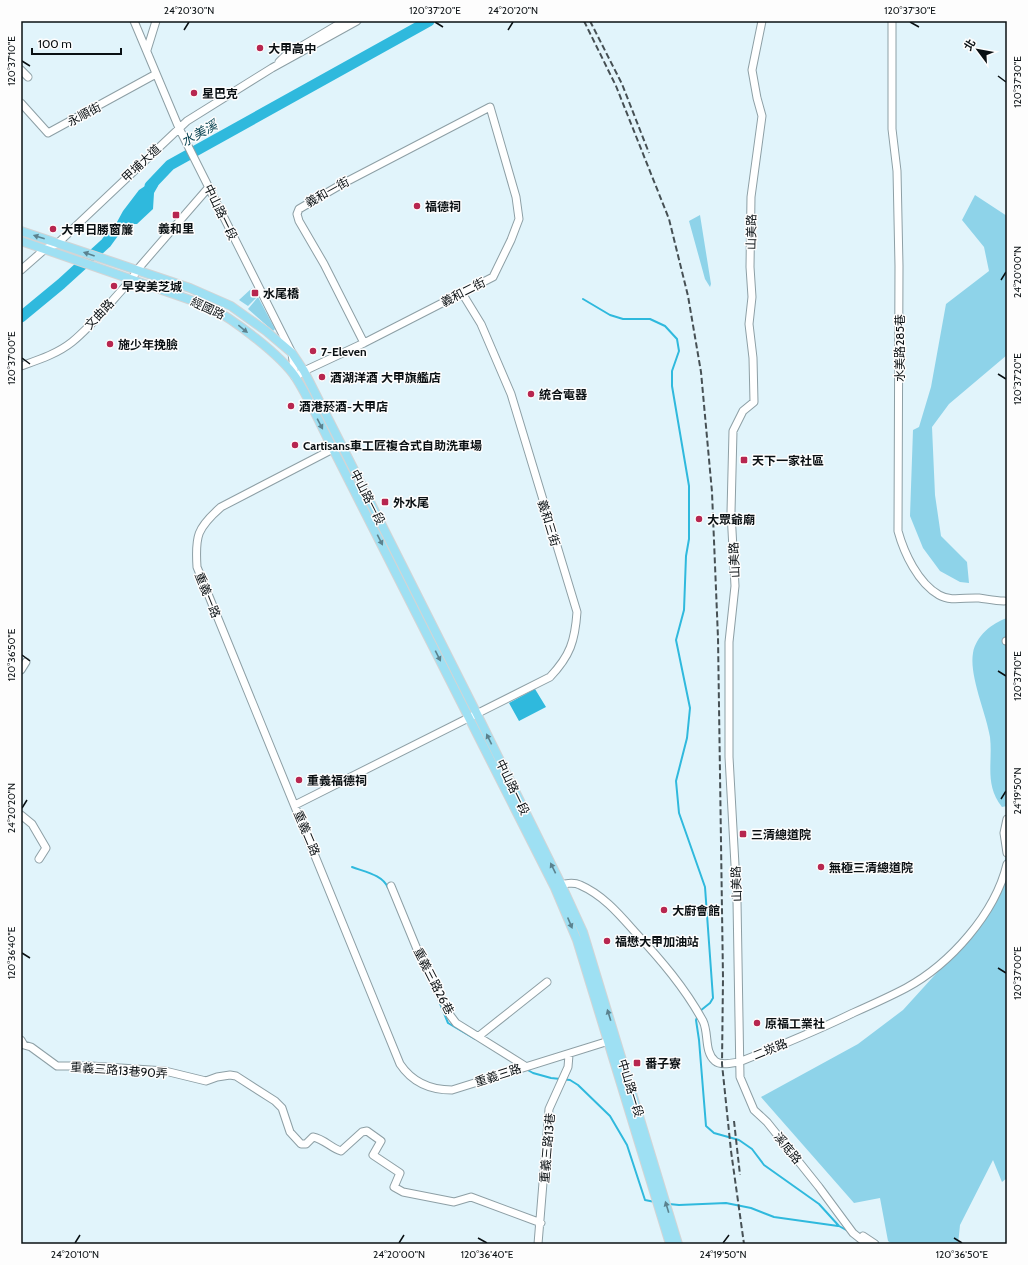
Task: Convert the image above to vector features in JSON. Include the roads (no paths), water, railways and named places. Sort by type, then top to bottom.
[{"type":"main road","points":[[21,231],[58,243]]},
{"type":"main road","points":[[21,241],[45,249]]},
{"type":"main road","name":"經國路","points":[[58,243],[190,288],[231,306],[266,331],[292,353]]},
{"type":"main road","name":"經國路","points":[[45,249],[208,306],[225,315],[283,363],[295,378]]},
{"type":"main road","name":"中山路一段","points":[[292,353],[304,371],[477,714],[558,886],[613,1040],[678,1244]]},
{"type":"main road","name":"中山路一段","points":[[295,378],[333,449],[469,718],[558,886]]},
{"type":"main road","name":"中山路一段","points":[[613,1040],[670,1244]]},
{"type":"street","points":[[134,21],[179,128]]},
{"type":"street","points":[[147,50],[156,21]]},
{"type":"street","points":[[272,68],[285,56],[344,21]]},
{"type":"street","name":"甲埔大道","points":[[21,270],[45,249],[58,243],[179,128],[196,114],[272,68],[357,21]]},
{"type":"street","name":"山美路","points":[[739,1062],[739,967],[728,706],[728,642],[735,586],[731,512],[734,431],[743,411],[754,402],[753,358],[749,324],[752,297],[750,267],[752,197],[762,116],[752,70],[762,21]]},
{"type":"street","name":"水美路285巷","points":[[892,21],[892,129],[897,171],[899,273],[898,531],[903,548],[920,576],[928,586],[940,596],[950,599],[978,598],[1004,601]]},
{"type":"street","points":[[21,70],[28,78]]},
{"type":"street","name":"永順街","points":[[21,103],[48,133],[156,74]]},
{"type":"street","name":"義和二街","points":[[295,378],[304,371],[364,343],[493,276],[511,240],[519,219],[516,197],[490,107]]},
{"type":"street","name":"義和一街","points":[[364,343],[324,264],[299,221],[297,214],[299,208],[490,107]]},
{"type":"street","name":"中山路一段","points":[[179,128],[292,353],[295,378]]},
{"type":"street","name":"文曲路","points":[[21,366],[50,355],[71,343],[132,279],[137,270],[209,187]]},
{"type":"street","name":"義和三街","points":[[462,293],[481,324],[510,394],[577,612],[575,633],[570,648],[562,664],[550,677],[477,714]]},
{"type":"street","name":"重義一路","points":[[294,805],[197,568],[196,550],[198,533],[207,519],[220,507],[333,449]]},
{"type":"street","points":[[21,670],[26,662]]},
{"type":"street","name":"重義二路","points":[[394,1051],[294,805],[477,714]]},
{"type":"street","points":[[21,815],[32,824],[46,848],[39,859]]},
{"type":"street","points":[[1007,819],[1004,833],[1007,853]]},
{"type":"street","name":"二崁路","points":[[558,886],[579,884],[607,902],[671,971],[704,1023],[710,1055],[716,1062],[722,1064],[739,1062],[835,1022],[906,988],[922,977],[944,959],[978,926],[995,898],[1007,864]]},
{"type":"street","name":"重義三路26巷","points":[[391,886],[419,954],[456,1023],[525,1066]]},
{"type":"street","points":[[479,1036],[547,982]]},
{"type":"street","name":"重義三路","points":[[394,1051],[406,1073],[417,1081],[438,1090],[452,1090],[525,1066],[569,1055],[613,1040]]},
{"type":"street","name":"重義三路13巷90弄","points":[[23,1043],[57,1066],[91,1066],[165,1071],[206,1081],[217,1077],[230,1075],[236,1076],[275,1101],[282,1108],[290,1132],[301,1144],[306,1144],[313,1138],[320,1138],[335,1149],[341,1151],[362,1132],[368,1131],[381,1141],[373,1155],[400,1173],[394,1186],[403,1192],[454,1202],[471,1197],[541,1223]]},
{"type":"street","name":"重義三路13巷","points":[[538,1244],[541,1223],[549,1109],[568,1067],[569,1055]]},
{"type":"street","name":"溪底路","points":[[739,1062],[740,1076],[754,1110],[767,1122],[852,1231],[867,1244]]},
{"type":"street","name":"溪底路","points":[[852,1231],[875,1244]]},
{"type":"waterway","name":"水美溪","points":[[150,186],[170,165],[429,21]]},
{"type":"waterway","name":"水美溪","points":[[21,317],[61,284],[106,243],[114,232]]},
{"type":"waterway","points":[[583,299],[610,315],[623,319],[650,319],[665,326],[677,339],[679,351],[672,371],[672,386],[689,486],[689,539],[686,556],[684,610],[676,640],[690,708],[687,738],[676,781],[679,813],[705,887],[713,998],[710,1003],[700,1011]]},
{"type":"waterway","points":[[352,867],[378,877],[386,884],[388,888]]},
{"type":"waterway","points":[[439,1001],[448,1023],[475,1039]]},
{"type":"waterway","points":[[698,1015],[696,1020],[706,1126],[714,1133],[739,1140],[752,1149],[764,1165],[819,1204],[839,1226],[848,1231]]},
{"type":"waterway","points":[[526,1069],[533,1073],[551,1078],[570,1080],[578,1085],[610,1116],[627,1145],[645,1200],[655,1202]]},
{"type":"waterway","points":[[669,1204],[726,1203],[751,1208],[774,1217],[838,1226]]},
{"type":"railway","points":[[584,21],[616,86],[669,219],[688,296],[701,372],[712,492],[718,638],[723,978],[722,1064],[731,1151],[744,1244]]},
{"type":"railway","points":[[590,21],[622,84],[649,153]]},
{"type":"railway","points":[[734,1121],[740,1175]]},
{"type":"place","name":"大甲高中","points":[[260,48]]},
{"type":"place","name":"星巴克","points":[[194,93]]},
{"type":"place","name":"福德祠","points":[[417,206]]},
{"type":"place","name":"義和里","points":[[176,215]]},
{"type":"place","name":"大甲日勝窗簾","points":[[53,229]]},
{"type":"place","name":"早安美芝城","points":[[114,286]]},
{"type":"place","name":"水尾橋","points":[[255,293]]},
{"type":"place","name":"施少年挽臉","points":[[110,344]]},
{"type":"place","name":"7-Eleven","points":[[313,351]]},
{"type":"place","name":"酒湖洋酒 大甲旗艦店","points":[[322,377]]},
{"type":"place","name":"統合電器","points":[[531,394]]},
{"type":"place","name":"酒港菸酒-大甲店","points":[[291,406]]},
{"type":"place","name":"Cartisans車工匠複合式自助洗車場","points":[[295,445]]},
{"type":"place","name":"天下一家社區","points":[[744,460]]},
{"type":"place","name":"外水尾","points":[[385,502]]},
{"type":"place","name":"大眾爺廟","points":[[699,519]]},
{"type":"place","name":"重義福德祠","points":[[299,780]]},
{"type":"place","name":"三清總道院","points":[[743,834]]},
{"type":"place","name":"無極三清總道院","points":[[821,867]]},
{"type":"place","name":"大廚會館","points":[[664,910]]},
{"type":"place","name":"福懋大甲加油站","points":[[607,941]]},
{"type":"place","name":"原福工業社","points":[[757,1023]]},
{"type":"place","name":"番子寮","points":[[637,1063]]}]
